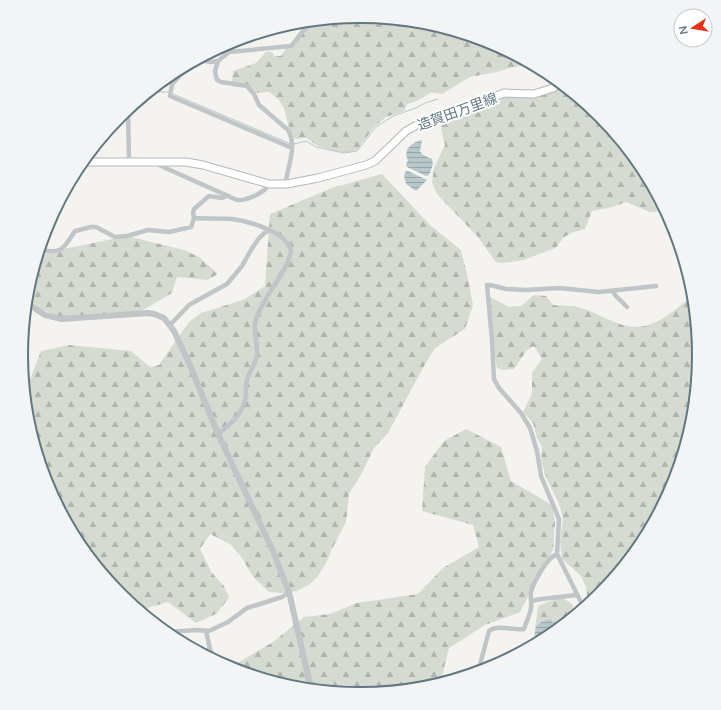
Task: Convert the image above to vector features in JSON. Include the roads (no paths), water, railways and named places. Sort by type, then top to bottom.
[{"type":"main road","name":"造賀田万里線","points":[[90,162],[160,161],[204,164],[269,184],[287,184],[318,178],[366,165],[375,161],[406,131],[417,125],[504,93],[534,94],[555,86]]},
{"type":"street","points":[[226,52],[291,46],[306,28]]},
{"type":"street","points":[[206,61],[218,61],[229,52]]},
{"type":"street","points":[[218,61],[215,70],[217,80],[247,86],[254,94],[259,105],[288,130],[292,140],[292,148],[286,180],[287,184]]},
{"type":"street","points":[[181,76],[172,84],[170,96],[292,148]]},
{"type":"street","points":[[128,118],[129,162]]},
{"type":"street","points":[[160,161],[161,166],[237,200],[249,198],[267,188],[269,184]]},
{"type":"street","points":[[45,251],[55,252],[59,250],[65,245],[75,231],[79,229],[96,227],[115,237],[127,236],[148,230],[169,232],[191,227],[194,218],[194,209],[206,198],[209,196],[222,198],[226,196]]},
{"type":"street","points":[[194,218],[233,219],[252,223],[279,236],[288,243],[291,251],[286,266],[260,309],[256,319],[257,355],[256,361],[247,381],[246,396],[243,407],[240,414],[233,422],[218,434]]},
{"type":"street","points":[[170,325],[189,305],[227,284],[242,266],[250,250],[259,238],[268,230]]},
{"type":"street","points":[[581,603],[557,554],[559,519],[541,476],[537,451],[530,428],[520,413],[499,388],[494,379],[487,285],[506,289],[526,290],[559,288],[589,291],[613,291],[656,286]]},
{"type":"street","points":[[613,291],[627,307]]},
{"type":"street","points":[[32,307],[45,314],[57,318],[72,319],[148,313],[159,316],[170,325],[190,364],[218,434],[273,551],[289,592],[310,683]]},
{"type":"street","points":[[480,665],[489,631],[493,628],[513,630],[524,629],[531,608],[530,597],[536,580],[552,556],[557,554]]},
{"type":"street","points":[[177,631],[209,631],[228,622],[247,608],[282,597],[289,592]]},
{"type":"street","points":[[531,601],[577,595]]},
{"type":"street","points":[[206,631],[210,649]]},
{"type":"waterway","points":[[158,92],[170,92]]},
{"type":"waterway","points":[[173,94],[291,144]]},
{"type":"waterway","points":[[294,144],[306,141],[316,147],[344,153],[357,151],[376,127],[393,116],[438,99]]}]
